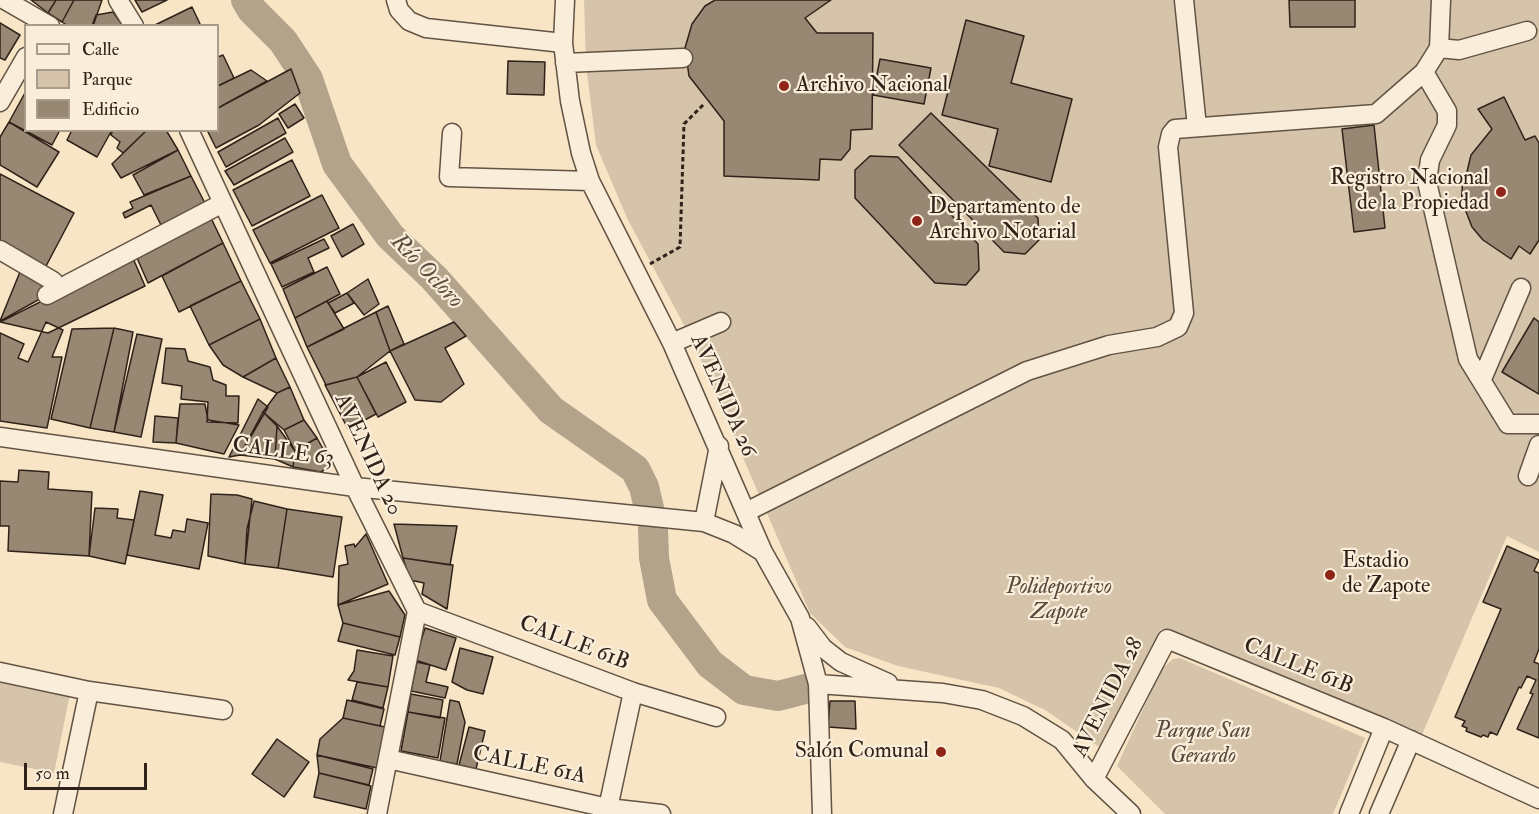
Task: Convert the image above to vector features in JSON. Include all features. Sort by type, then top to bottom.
[{"type":"street","points":[[5,0],[44,24]]},
{"type":"street","points":[[118,0],[133,24]]},
{"type":"street","name":"AVENIDA 26","points":[[565,0],[563,43],[565,63],[580,153],[590,181],[672,343],[719,446],[763,552],[800,618],[818,684],[822,814]]},
{"type":"street","points":[[1184,0],[1197,127]]},
{"type":"street","points":[[746,512],[1027,370],[1109,345],[1157,337],[1178,327],[1184,314],[1168,147],[1171,134],[1175,129],[1376,114],[1424,72],[1439,48],[1441,0]]},
{"type":"street","points":[[397,5],[409,21],[426,28],[563,43]]},
{"type":"street","points":[[1439,48],[1459,50],[1527,31]]},
{"type":"street","points":[[565,63],[683,58]]},
{"type":"street","points":[[0,102],[24,60]]},
{"type":"street","points":[[1424,72],[1447,111],[1447,125],[1430,160],[1427,182],[1468,359],[1508,424],[1539,424]]},
{"type":"street","name":"AVENIDA 20","points":[[190,132],[355,487],[417,610]]},
{"type":"street","points":[[452,133],[449,177],[590,181]]},
{"type":"street","points":[[0,250],[50,288],[223,203]]},
{"type":"street","points":[[1482,379],[1521,288]]},
{"type":"street","points":[[672,343],[721,322]]},
{"type":"street","name":"CALLE 63","points":[[0,437],[355,487],[704,522],[734,534],[763,552]]},
{"type":"street","points":[[1528,476],[1539,445]]},
{"type":"street","points":[[704,522],[719,446]]},
{"type":"street","points":[[377,814],[417,610]]},
{"type":"street","name":"CALLE 61B","points":[[417,610],[633,692],[716,717]]},
{"type":"street","points":[[800,618],[823,648],[841,662],[905,690]]},
{"type":"street","name":"CALLE 61B","points":[[1167,639],[1384,728],[1539,799]]},
{"type":"street","name":"AVENIDA 28","points":[[1094,779],[1167,639]]},
{"type":"street","points":[[0,672],[89,691],[223,710]]},
{"type":"street","points":[[818,684],[943,693],[982,700],[1023,716],[1062,740],[1094,779],[1131,814]]},
{"type":"street","points":[[63,814],[89,691]]},
{"type":"street","points":[[608,808],[633,692]]},
{"type":"street","points":[[1349,814],[1384,728]]},
{"type":"street","points":[[1378,814],[1411,740]]},
{"type":"street","name":"CALLE 61A","points":[[388,759],[608,808],[661,814]]},
{"type":"path","points":[[635,273],[680,247],[684,124],[705,104]]},
{"type":"green space","name":"Polideportivo Zapote","points":[[584,0],[1539,0],[1539,552],[1507,536],[1421,737],[1161,629],[1099,747],[1045,710],[999,688],[898,666],[845,647],[810,613],[694,344],[627,218],[596,145],[586,65]]},
{"type":"green space","name":"Parque San Gerardo","points":[[1180,658],[1365,738],[1333,814],[1165,814],[1117,766],[1161,670],[1173,659]]},
{"type":"green space","points":[[0,682],[70,694],[54,773],[0,762]]},
{"type":"building","points":[[31,0],[56,0],[48,13]]},
{"type":"building","points":[[56,0],[74,0],[62,22],[48,13]]},
{"type":"building","points":[[74,0],[102,0],[94,24],[65,24],[62,22]]},
{"type":"building","points":[[135,0],[167,0],[142,12]]},
{"type":"building","name":"Archivo Nacional","points":[[715,0],[831,0],[805,18],[817,33],[873,33],[872,129],[851,130],[850,149],[841,160],[820,159],[819,180],[724,176],[724,121],[689,76],[685,48],[692,24],[705,6]]},
{"type":"building","points":[[1289,0],[1355,0],[1355,27],[1290,27]]},
{"type":"building","points":[[192,7],[200,24],[157,24]]},
{"type":"building","points":[[113,12],[122,24],[93,24],[96,15]]},
{"type":"building","name":"Archivo Nacional","points":[[966,20],[1024,36],[1011,83],[1072,99],[1051,182],[989,166],[998,129],[942,115]]},
{"type":"building","points":[[0,23],[20,35],[5,60],[0,58]]},
{"type":"building","points":[[223,55],[234,78],[219,86],[219,57]]},
{"type":"building","name":"Archivo Nacional","points":[[880,59],[931,68],[924,104],[873,95]]},
{"type":"building","points":[[508,61],[545,62],[544,95],[507,94]]},
{"type":"building","points":[[291,69],[300,93],[259,125],[216,148],[208,132],[219,132],[219,107]]},
{"type":"building","points":[[251,70],[267,81],[219,107],[219,86]]},
{"type":"building","points":[[24,95],[24,130],[9,122]]},
{"type":"building","name":"Registro Nacional de la Propiedad","points":[[1504,97],[1525,140],[1535,136],[1539,143],[1539,240],[1530,254],[1519,246],[1511,259],[1483,240],[1472,227],[1465,209],[1461,208],[1463,176],[1466,176],[1471,155],[1492,129],[1478,109]]},
{"type":"building","points":[[295,104],[304,118],[288,128],[279,114]]},
{"type":"building","name":"Archivo Nacional","points":[[931,113],[1038,218],[1039,240],[1025,254],[1004,252],[899,145]]},
{"type":"building","points":[[278,118],[286,133],[226,167],[218,152]]},
{"type":"building","points":[[9,122],[59,152],[37,187],[0,165],[0,137]]},
{"type":"building","points":[[1374,125],[1385,228],[1354,232],[1342,129]]},
{"type":"building","points":[[28,132],[59,132],[52,145]]},
{"type":"building","points":[[71,132],[111,132],[97,157],[67,140]]},
{"type":"building","points":[[112,132],[145,132],[123,153],[117,148],[120,142],[111,135]]},
{"type":"building","points":[[145,132],[167,132],[178,150],[121,178],[112,164]]},
{"type":"building","points":[[285,138],[293,152],[234,185],[225,171]]},
{"type":"building","points":[[178,150],[191,176],[144,195],[133,175]]},
{"type":"building","name":"Departamento de Archivo Notarial","points":[[870,156],[898,157],[978,244],[979,270],[966,285],[935,283],[855,198],[855,170]]},
{"type":"building","points":[[292,160],[310,196],[252,226],[233,190]]},
{"type":"building","points":[[0,174],[74,213],[45,268],[0,244]]},
{"type":"building","points":[[191,176],[208,209],[164,231],[151,205],[125,218],[123,213],[133,208],[130,202]]},
{"type":"building","points":[[322,195],[339,228],[270,263],[253,230]]},
{"type":"building","points":[[211,218],[223,243],[148,283],[137,258]]},
{"type":"building","points":[[353,224],[364,244],[342,257],[331,236]]},
{"type":"building","points":[[324,239],[329,248],[308,258],[314,272],[282,287],[271,264]]},
{"type":"building","points":[[223,243],[241,281],[179,312],[162,276]]},
{"type":"building","points":[[132,256],[145,286],[48,333],[0,322]]},
{"type":"building","points":[[22,267],[53,281],[47,295],[0,321]]},
{"type":"building","points":[[327,267],[340,294],[295,318],[283,289]]},
{"type":"building","points":[[368,279],[379,304],[364,315],[347,293]]},
{"type":"building","points":[[241,281],[260,319],[209,345],[190,306]]},
{"type":"building","points":[[347,293],[354,303],[335,313],[328,303]]},
{"type":"building","points":[[327,301],[344,329],[307,347],[295,318]]},
{"type":"building","points":[[388,306],[404,344],[390,351],[376,312]]},
{"type":"building","points":[[376,312],[390,351],[357,377],[326,385],[307,347]]},
{"type":"building","points":[[1534,318],[1539,322],[1539,394],[1502,372]]},
{"type":"building","points":[[260,319],[276,358],[243,377],[223,365],[209,345]]},
{"type":"building","points":[[46,322],[63,330],[52,357],[62,357],[47,428],[0,421],[0,333],[24,344],[18,358],[28,362]]},
{"type":"building","points":[[454,322],[466,336],[445,348],[464,384],[441,402],[415,400],[390,351]]},
{"type":"building","points":[[114,328],[90,428],[51,419],[72,329]]},
{"type":"building","points":[[114,328],[133,332],[114,432],[90,428]]},
{"type":"building","points":[[137,334],[162,339],[141,437],[114,432]]},
{"type":"building","points":[[166,348],[185,349],[188,361],[210,367],[213,380],[226,385],[226,396],[239,396],[238,423],[207,422],[208,402],[181,399],[182,386],[162,383]]},
{"type":"building","points":[[276,358],[290,387],[277,393],[243,377]]},
{"type":"building","points":[[386,362],[406,402],[378,417],[357,377]]},
{"type":"building","points":[[357,377],[376,414],[348,429],[325,385]]},
{"type":"building","points":[[290,387],[304,420],[284,430],[263,412],[277,393]]},
{"type":"building","points":[[258,399],[268,407],[240,455],[229,457]]},
{"type":"building","points":[[180,404],[205,404],[208,420],[239,425],[224,454],[176,443]]},
{"type":"building","points":[[263,412],[277,426],[275,459],[240,455]]},
{"type":"building","points":[[155,416],[178,418],[176,443],[153,442]]},
{"type":"building","points":[[304,420],[317,438],[295,451],[284,430]]},
{"type":"building","points":[[277,426],[295,451],[293,467],[275,459]]},
{"type":"building","points":[[317,438],[332,465],[321,472],[293,467],[295,451]]},
{"type":"building","points":[[19,470],[49,472],[48,489],[92,492],[89,556],[8,551],[9,526],[0,526],[0,481],[18,482]]},
{"type":"building","points":[[140,491],[163,495],[155,535],[171,538],[173,530],[185,532],[187,519],[208,523],[199,569],[127,555]]},
{"type":"building","points":[[211,494],[237,495],[252,499],[245,564],[208,556]]},
{"type":"building","points":[[254,501],[287,509],[278,568],[245,564],[247,529]]},
{"type":"building","points":[[95,508],[118,509],[117,518],[134,520],[125,564],[89,556]]},
{"type":"building","points":[[287,509],[342,517],[333,577],[278,568]]},
{"type":"building","points":[[394,524],[457,526],[450,565],[403,558]]},
{"type":"building","points":[[366,534],[388,584],[338,605],[339,566],[348,564],[345,546],[354,544],[355,547]]},
{"type":"building","points":[[1507,546],[1539,560],[1534,571],[1539,573],[1539,649],[1534,662],[1539,664],[1539,738],[1517,729],[1533,694],[1530,693],[1536,680],[1527,676],[1521,688],[1519,687],[1497,735],[1490,732],[1488,737],[1483,735],[1481,737],[1466,731],[1467,728],[1462,726],[1465,721],[1455,717],[1501,609],[1483,602]]},
{"type":"building","points":[[403,558],[453,565],[447,609],[422,594],[424,583],[410,580]]},
{"type":"building","points":[[389,591],[405,615],[400,637],[343,623],[338,605]]},
{"type":"building","points":[[343,623],[400,637],[395,655],[338,641]]},
{"type":"building","points":[[425,628],[456,638],[446,670],[415,660]]},
{"type":"building","points":[[460,648],[493,657],[483,694],[467,690],[452,682]]},
{"type":"building","points":[[357,650],[393,656],[388,687],[348,680],[354,671]]},
{"type":"building","points":[[417,662],[430,665],[426,682],[448,687],[445,698],[411,691]]},
{"type":"building","points":[[357,682],[388,687],[383,708],[352,700]]},
{"type":"building","points":[[411,694],[443,700],[440,718],[408,712]]},
{"type":"building","points":[[347,700],[384,709],[380,726],[343,718]]},
{"type":"building","points":[[450,700],[459,702],[465,722],[457,764],[440,761]]},
{"type":"building","points":[[830,701],[855,701],[856,729],[828,727]]},
{"type":"building","points":[[408,712],[445,718],[438,758],[401,751]]},
{"type":"building","points":[[343,718],[385,727],[377,768],[317,755],[320,739]]},
{"type":"building","points":[[469,727],[485,731],[476,769],[459,765]]},
{"type":"building","points":[[277,739],[309,762],[284,797],[252,774]]},
{"type":"building","points":[[317,755],[373,769],[369,785],[319,773]]},
{"type":"building","points":[[319,773],[371,786],[366,809],[314,797]]},
{"type":"waterway","name":"Río Ocloro","points":[[246,0],[252,10],[283,41],[308,79],[337,164],[390,236],[434,278],[551,410],[635,469],[644,487],[649,508]]},
{"type":"waterway","name":"Río Ocloro","points":[[653,528],[654,558],[662,600],[710,664],[744,690],[778,696],[809,688]]},
{"type":"place","name":"Archivo Nacional","points":[[784,86]]},
{"type":"place","name":"Registro Nacional de la Propiedad","points":[[1501,192]]},
{"type":"place","name":"Departamento de Archivo Notarial","points":[[917,221]]},
{"type":"place","name":"Estadio de Zapote","points":[[1330,575]]},
{"type":"place","name":"Salón Comunal","points":[[941,752]]}]
